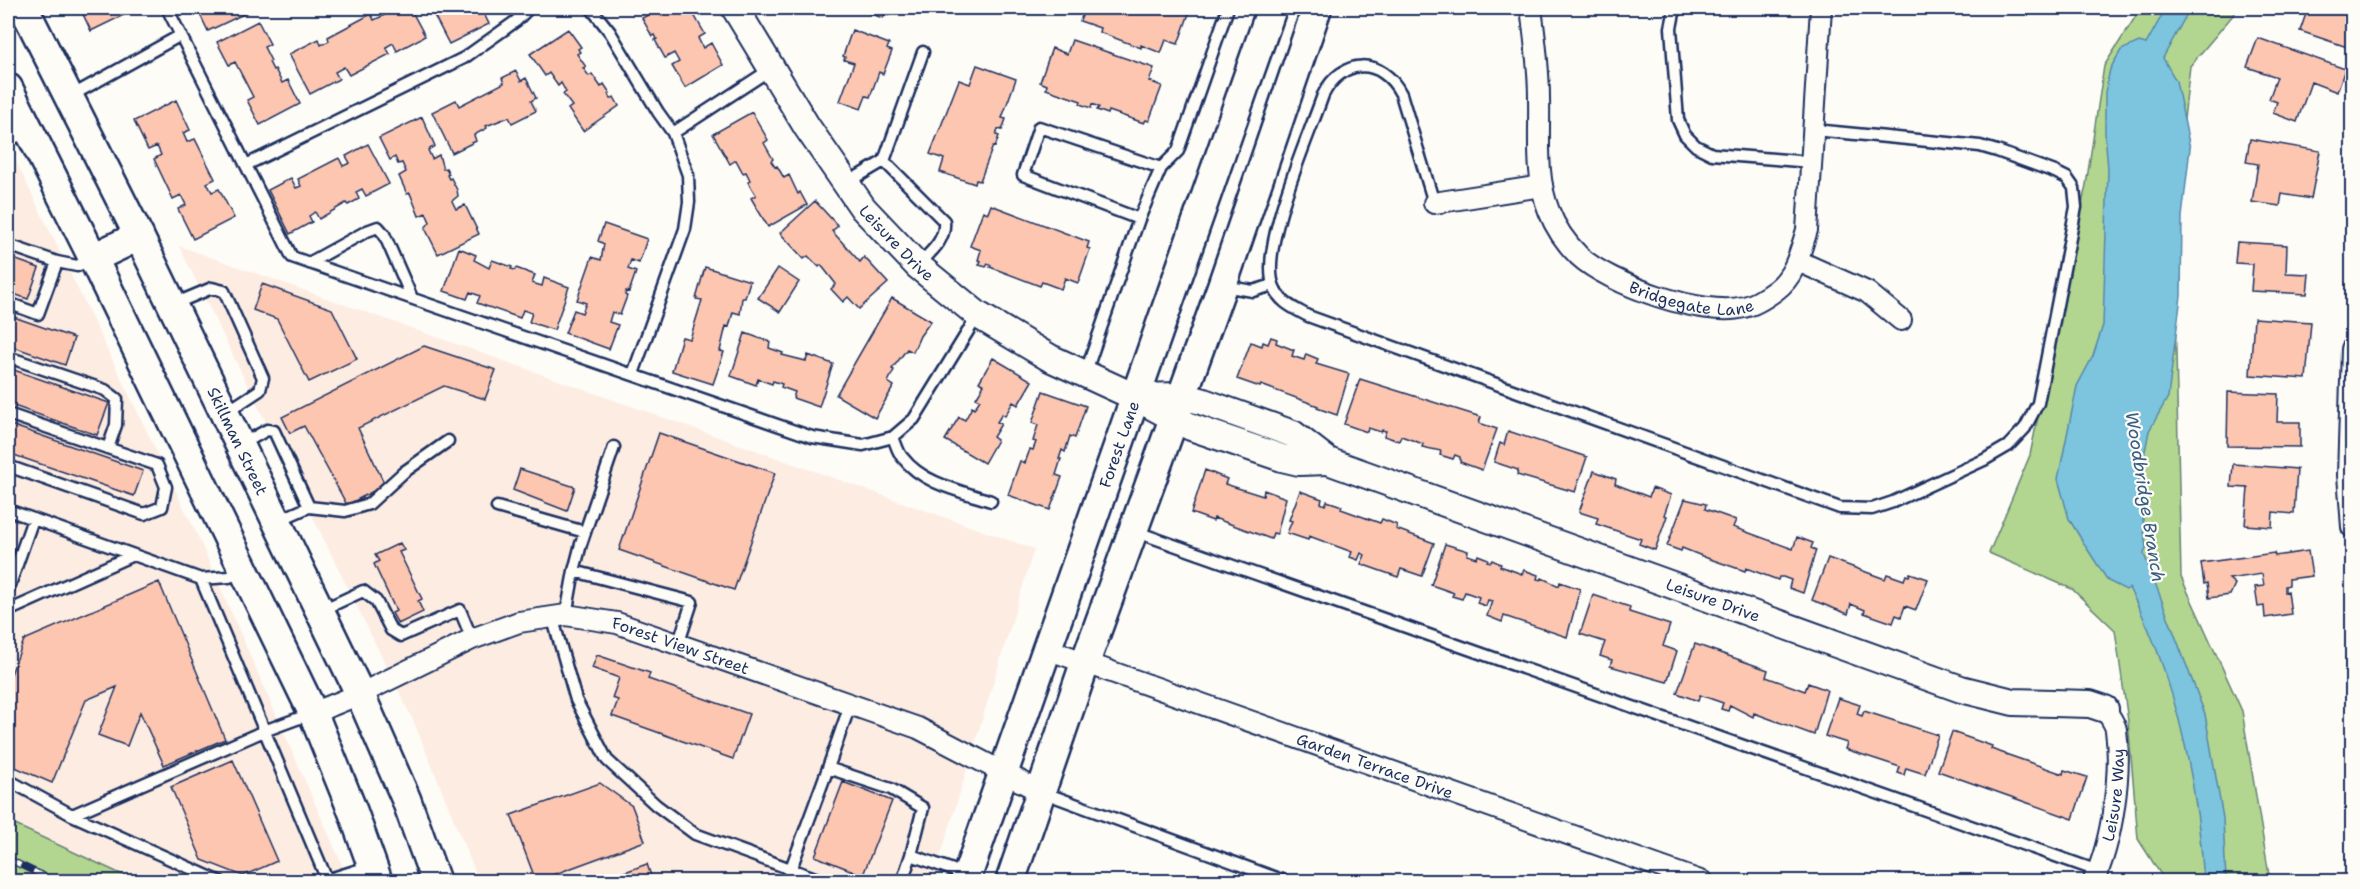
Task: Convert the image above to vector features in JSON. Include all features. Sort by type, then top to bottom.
[{"type":"main road","name":"Skillman Street","points":[[24,8],[139,236],[360,694],[406,799],[436,882]]},
{"type":"main road","name":"Forest Lane","points":[[966,878],[1135,397],[1193,240],[1272,8]]},
{"type":"main road","points":[[1010,882],[1085,663],[1222,286],[1317,8]]},
{"type":"main road","points":[[8,88],[18,136],[93,258],[313,713],[375,874]]},
{"type":"main road","points":[[93,258],[139,236]]},
{"type":"street","name":"Bridgegate Lane","points":[[1532,8],[1538,66],[1542,186],[1548,210],[1561,235],[1580,257],[1611,277],[1647,293],[1703,309],[1744,307],[1777,289],[1791,274],[1798,261],[1807,230],[1821,8]]},
{"type":"street","name":"Leisure Drive","points":[[741,12],[771,69],[863,208],[918,266],[978,315],[1014,339],[1084,376],[1135,397],[1178,407],[1201,401],[1293,434],[1328,461],[1961,689],[2013,702],[2090,704],[2105,710]]},
{"type":"street","points":[[1434,203],[1542,186]]},
{"type":"street","points":[[1798,261],[1867,292],[1901,320]]},
{"type":"street","points":[[2352,349],[2348,475],[2352,527]]},
{"type":"street","name":"Forest View Street","points":[[313,713],[360,694],[472,639],[519,622],[559,615],[617,623],[918,728],[1041,792]]},
{"type":"street","name":"Garden Terrace Drive","points":[[1047,649],[1703,882]]},
{"type":"street","name":"Leisure Way","points":[[2096,876],[2113,820],[2116,773],[2116,728],[2105,710]]},
{"type":"lane","points":[[167,8],[292,257],[812,437],[863,445],[893,437],[914,419],[978,315]]},
{"type":"lane","points":[[246,165],[464,58],[516,21],[529,8]]},
{"type":"lane","points":[[591,8],[610,32],[673,133],[688,175],[689,202],[685,229],[633,374]]},
{"type":"lane","points":[[1084,376],[1139,219],[1161,168],[1178,151],[1227,8]]},
{"type":"lane","points":[[1679,8],[1674,14],[1671,28],[1678,120],[1685,135],[1696,146],[1712,154],[1811,162]]},
{"type":"lane","points":[[69,98],[181,35]]},
{"type":"lane","points":[[845,184],[885,161],[923,52]]},
{"type":"lane","points":[[1434,203],[1401,94],[1394,80],[1383,71],[1369,67],[1354,67],[1340,74],[1329,83],[1323,96],[1274,234],[1270,269],[1273,285],[1280,298],[1289,306],[1308,316],[1840,508],[1872,509],[1893,502],[1984,460],[2008,446],[2025,428],[2038,403],[2076,207],[2074,188],[2067,178],[2055,172],[1980,146],[1814,130]]},
{"type":"lane","points":[[673,133],[771,69]]},
{"type":"lane","points":[[1139,219],[1023,175],[1039,127],[1161,168]]},
{"type":"lane","points":[[885,161],[944,221],[945,228],[939,244],[918,266]]},
{"type":"lane","points":[[309,263],[378,227],[384,234],[412,298]]},
{"type":"lane","points":[[8,245],[76,266],[93,258]]},
{"type":"lane","points":[[8,303],[38,314],[57,262]]},
{"type":"lane","points":[[1222,286],[1253,291],[1273,285]]},
{"type":"lane","points":[[171,305],[212,288],[224,291],[263,378],[260,390],[225,414]]},
{"type":"lane","points":[[8,357],[105,390],[117,399],[116,425],[108,448]]},
{"type":"lane","points":[[8,414],[157,465],[166,488],[162,507],[144,514],[8,465]]},
{"type":"lane","points":[[240,445],[267,430],[274,431],[309,507]]},
{"type":"lane","points":[[893,437],[902,458],[915,470],[935,483],[990,501]]},
{"type":"lane","points":[[277,521],[309,507],[345,511],[369,504],[404,472],[448,441]]},
{"type":"lane","points":[[614,447],[559,615],[576,700],[608,760],[656,805],[695,834],[826,882]]},
{"type":"lane","points":[[497,507],[585,532]]},
{"type":"lane","points":[[8,510],[201,579],[230,577],[244,570]]},
{"type":"lane","points":[[8,590],[33,519]]},
{"type":"lane","points":[[1133,531],[2096,876]]},
{"type":"lane","points":[[8,611],[133,555]]},
{"type":"lane","points":[[574,571],[692,602],[678,645]]},
{"type":"lane","points":[[201,579],[325,881],[375,874]]},
{"type":"lane","points":[[320,611],[363,591],[376,601],[391,630],[401,636],[460,610],[472,639]]},
{"type":"lane","points":[[786,882],[850,705]]},
{"type":"lane","points":[[72,815],[264,731],[313,713]]},
{"type":"lane","points":[[828,768],[891,789],[923,808],[902,882]]},
{"type":"lane","points":[[8,780],[72,815],[221,882]]},
{"type":"lane","points":[[1041,792],[1280,880]]},
{"type":"lane","points":[[911,855],[966,878]]},
{"type":"shaded area","points":[[8,145],[199,539],[349,881],[136,881],[8,822]]},
{"type":"shaded area","points":[[179,246],[1034,549],[933,881],[479,881],[413,720]]},
{"type":"green space","points":[[2141,8],[2239,8],[2190,66],[2173,217],[2181,577],[2242,711],[2270,881],[2165,881],[2138,839],[2128,721],[2115,630],[2072,589],[1989,553],[2030,455],[2086,185],[2104,66]]},
{"type":"green space","points":[[9,822],[136,881],[8,881]]},
{"type":"water","points":[[2166,8],[2190,8],[2163,58],[2176,81],[2190,148],[2182,217],[2181,296],[2168,397],[2149,431],[2139,481],[2146,548],[2144,554],[2205,714],[2223,818],[2226,881],[2204,881],[2196,805],[2182,731],[2160,658],[2146,623],[2129,588],[2126,590],[2108,581],[2086,547],[2069,519],[2058,479],[2077,386],[2093,356],[2103,325],[2108,169],[2105,92],[2110,69],[2121,50],[2139,42],[2146,44]]},
{"type":"building","points":[[80,8],[130,8],[132,11],[91,31]]},
{"type":"building","points":[[197,8],[250,8],[250,11],[208,31]]},
{"type":"building","points":[[391,8],[410,8],[425,36],[397,51],[393,43],[386,47],[390,54],[349,75],[344,67],[335,72],[339,79],[310,94],[289,54],[319,39],[321,45],[329,41],[328,37],[371,14],[374,20],[387,14],[385,11]]},
{"type":"building","points":[[439,8],[481,8],[489,24],[449,44],[434,15],[441,12]]},
{"type":"building","points":[[646,8],[690,8],[705,34],[698,38],[703,48],[711,43],[723,65],[685,88],[672,66],[679,62],[674,53],[665,58],[655,40],[657,39],[655,35],[652,36],[642,18],[650,14]]},
{"type":"building","points":[[854,8],[891,8],[889,15],[885,14],[883,18]]},
{"type":"building","points":[[1073,8],[1191,8],[1178,44],[1166,40],[1161,53],[1099,32],[1100,28],[1080,21],[1084,11]]},
{"type":"building","points":[[2308,8],[2352,8],[2350,48],[2300,31]]},
{"type":"building","points":[[258,21],[270,44],[264,47],[273,70],[275,69],[282,83],[288,80],[300,104],[260,125],[247,100],[253,97],[235,62],[229,65],[217,42]]},
{"type":"building","points":[[568,29],[581,47],[577,54],[586,67],[583,68],[589,76],[592,74],[601,87],[604,84],[611,99],[614,97],[619,106],[583,131],[568,109],[572,106],[563,94],[566,92],[561,83],[558,86],[549,73],[545,76],[530,54]]},
{"type":"building","points":[[852,30],[889,44],[887,49],[892,51],[883,74],[879,72],[870,97],[866,96],[861,109],[840,101],[854,63],[844,60],[843,56]]},
{"type":"building","points":[[2258,38],[2345,69],[2337,92],[2311,82],[2297,122],[2273,113],[2277,102],[2269,99],[2277,77],[2247,67]]},
{"type":"building","points":[[1072,40],[1154,68],[1149,81],[1162,86],[1149,121],[1146,120],[1144,123],[1109,111],[1108,114],[1097,110],[1099,107],[1092,104],[1091,108],[1080,104],[1081,101],[1046,89],[1047,85],[1040,82],[1052,48],[1067,54]]},
{"type":"building","points":[[977,65],[1016,79],[1002,118],[1006,119],[1002,130],[998,129],[996,135],[999,136],[995,147],[993,146],[980,181],[976,180],[975,184],[940,172],[944,159],[930,154],[959,80],[970,84]]},
{"type":"building","points":[[516,71],[521,81],[526,78],[536,98],[531,101],[536,111],[512,123],[509,117],[486,126],[487,128],[474,135],[476,141],[452,153],[432,112],[456,100],[459,106],[504,83],[502,78]]},
{"type":"building","points":[[176,100],[190,130],[183,133],[187,142],[195,139],[215,179],[207,183],[212,192],[219,189],[234,218],[193,239],[178,209],[186,205],[181,195],[173,199],[154,159],[161,155],[157,146],[148,150],[134,121]]},
{"type":"building","points":[[752,112],[768,140],[764,143],[773,159],[771,161],[784,178],[789,175],[798,194],[800,192],[807,205],[768,227],[751,198],[756,195],[748,182],[750,180],[746,172],[743,173],[736,160],[730,164],[713,134]]},
{"type":"building","points":[[422,117],[435,146],[428,150],[432,159],[439,155],[443,169],[446,168],[449,179],[451,178],[457,190],[458,196],[452,201],[456,209],[465,205],[479,234],[438,254],[425,228],[430,222],[426,213],[419,216],[410,193],[407,194],[399,176],[406,172],[402,163],[398,164],[395,157],[390,160],[379,138]]},
{"type":"building","points":[[2250,139],[2320,151],[2311,199],[2282,194],[2280,206],[2252,202],[2258,164],[2246,162]]},
{"type":"building","points":[[368,144],[389,184],[366,196],[362,189],[356,192],[359,199],[348,205],[346,203],[319,219],[315,212],[309,216],[312,222],[290,234],[268,190],[291,178],[296,188],[301,186],[298,179],[339,158],[343,166],[350,163],[346,156]]},
{"type":"building","points":[[815,201],[838,226],[832,231],[860,262],[864,257],[888,283],[859,309],[848,297],[843,302],[831,289],[836,284],[821,265],[819,267],[808,256],[804,259],[780,233]]},
{"type":"building","points":[[991,205],[1089,242],[1087,248],[1090,249],[1078,283],[1065,278],[1061,289],[1042,282],[1040,286],[990,267],[991,265],[988,264],[986,267],[979,265],[981,250],[970,246],[983,211],[988,213]]},
{"type":"building","points":[[604,224],[647,239],[639,263],[631,260],[628,269],[636,272],[629,292],[626,291],[627,296],[620,315],[612,312],[609,322],[618,325],[609,349],[565,333],[574,310],[582,313],[586,303],[577,300],[592,257],[601,260],[604,244],[598,241]]},
{"type":"building","points":[[2237,242],[2287,245],[2286,273],[2309,274],[2307,294],[2251,291],[2253,264],[2235,263]]},
{"type":"building","points":[[459,248],[476,255],[474,260],[489,268],[492,260],[512,267],[511,269],[516,268],[535,275],[532,283],[542,286],[544,278],[569,287],[554,330],[529,322],[532,313],[523,310],[520,318],[477,303],[480,296],[470,292],[467,299],[444,291]]},
{"type":"building","points":[[8,257],[39,268],[28,299],[8,292]]},
{"type":"building","points":[[705,267],[750,281],[745,298],[742,298],[740,314],[733,312],[729,327],[726,326],[720,351],[724,352],[713,384],[672,371],[682,337],[690,339],[702,300],[696,299]]},
{"type":"building","points":[[778,268],[799,282],[780,312],[758,298]]},
{"type":"building","points":[[262,284],[332,309],[357,359],[309,382],[277,319],[253,310]]},
{"type":"building","points":[[892,298],[931,321],[920,336],[913,352],[907,349],[892,369],[894,370],[888,382],[894,386],[875,418],[836,395]]},
{"type":"building","points":[[8,315],[74,338],[65,365],[8,345]]},
{"type":"building","points":[[2254,318],[2311,322],[2306,379],[2250,375]]},
{"type":"building","points":[[745,333],[770,342],[769,348],[783,353],[782,355],[806,361],[808,355],[833,364],[819,407],[793,398],[795,392],[781,387],[782,384],[773,381],[772,384],[758,379],[756,385],[731,376]]},
{"type":"building","points":[[1271,337],[1277,339],[1276,343],[1294,350],[1292,356],[1304,360],[1306,354],[1318,359],[1316,364],[1349,374],[1337,415],[1261,385],[1260,387],[1237,379],[1251,342],[1262,346],[1263,342],[1268,344]]},
{"type":"building","points":[[424,346],[496,370],[485,399],[444,386],[358,428],[385,485],[347,505],[304,426],[290,433],[282,417]]},
{"type":"building","points":[[993,358],[1032,381],[1018,405],[1013,402],[1005,416],[1002,414],[997,422],[1001,424],[993,437],[997,440],[984,463],[945,440],[959,417],[965,420],[972,407],[974,409],[980,400],[976,398],[984,385],[979,382]]},
{"type":"building","points":[[8,368],[109,403],[97,435],[8,404]]},
{"type":"building","points":[[1360,379],[1481,417],[1479,423],[1497,429],[1482,470],[1460,462],[1460,457],[1455,455],[1453,459],[1440,455],[1441,451],[1422,447],[1423,444],[1401,436],[1399,441],[1384,436],[1386,431],[1381,432],[1368,428],[1367,432],[1344,424]]},
{"type":"building","points":[[1043,391],[1086,406],[1075,438],[1070,436],[1065,452],[1062,450],[1056,475],[1062,477],[1050,510],[1008,495],[1020,461],[1025,463],[1030,449],[1033,450],[1036,442],[1033,441],[1038,425],[1032,423]]},
{"type":"building","points":[[2228,392],[2278,394],[2277,422],[2300,422],[2300,447],[2227,446]]},
{"type":"building","points":[[8,424],[143,471],[134,496],[8,453]]},
{"type":"building","points":[[1508,431],[1587,457],[1575,492],[1517,475],[1518,470],[1494,462],[1500,443],[1504,445]]},
{"type":"building","points":[[659,433],[775,473],[734,590],[619,550]]},
{"type":"building","points":[[2233,464],[2297,469],[2294,514],[2273,512],[2272,527],[2245,525],[2248,488],[2231,487]]},
{"type":"building","points":[[520,469],[575,487],[567,511],[513,490]]},
{"type":"building","points":[[1205,470],[1227,479],[1225,484],[1263,496],[1264,490],[1286,498],[1277,534],[1273,533],[1271,539],[1214,518],[1213,521],[1191,513]]},
{"type":"building","points":[[1594,471],[1616,479],[1615,484],[1649,497],[1652,488],[1671,495],[1664,515],[1667,516],[1655,550],[1639,544],[1641,539],[1596,524],[1598,518],[1579,512]]},
{"type":"building","points":[[1300,491],[1322,499],[1321,503],[1325,505],[1327,501],[1342,506],[1341,509],[1380,523],[1382,519],[1397,525],[1396,529],[1434,543],[1422,576],[1401,569],[1398,577],[1361,564],[1365,555],[1361,553],[1358,560],[1350,557],[1352,552],[1309,536],[1308,540],[1287,533],[1292,521],[1289,520]]},
{"type":"building","points":[[1685,499],[1706,504],[1705,509],[1736,520],[1733,527],[1793,549],[1797,537],[1813,543],[1811,548],[1816,550],[1803,593],[1789,588],[1791,580],[1783,577],[1779,577],[1778,580],[1746,568],[1745,571],[1682,548],[1681,551],[1667,546]]},
{"type":"building","points":[[400,543],[404,550],[399,552],[422,599],[418,601],[423,612],[398,624],[392,613],[396,611],[374,564],[379,561],[375,555]]},
{"type":"building","points":[[1445,544],[1468,551],[1467,555],[1477,558],[1478,555],[1488,559],[1487,561],[1492,560],[1501,564],[1500,566],[1522,574],[1524,570],[1538,575],[1537,579],[1542,578],[1559,586],[1560,582],[1580,589],[1567,637],[1504,616],[1502,622],[1487,616],[1492,601],[1488,600],[1486,606],[1477,603],[1479,597],[1465,592],[1462,599],[1452,596],[1454,593],[1431,585]]},
{"type":"building","points":[[2308,551],[2312,576],[2289,579],[2289,585],[2285,586],[2285,592],[2288,591],[2291,614],[2265,618],[2264,606],[2258,607],[2255,587],[2264,586],[2262,574],[2229,579],[2235,584],[2230,595],[2209,598],[2201,563],[2274,553],[2275,556]]},
{"type":"building","points":[[1828,558],[1885,579],[1887,574],[1904,580],[1910,573],[1928,579],[1916,610],[1905,606],[1901,617],[1896,615],[1893,623],[1864,613],[1865,610],[1851,604],[1848,614],[1812,600]]},
{"type":"building","points":[[159,582],[225,739],[164,765],[140,712],[127,746],[98,735],[117,687],[86,700],[52,783],[8,764],[8,682],[24,640]]},
{"type":"building","points":[[1593,595],[1630,607],[1629,612],[1670,625],[1663,646],[1677,651],[1667,682],[1610,666],[1612,660],[1600,656],[1605,642],[1580,634]]},
{"type":"building","points":[[1695,644],[1768,670],[1766,677],[1805,691],[1808,683],[1827,690],[1814,735],[1754,713],[1753,717],[1730,705],[1728,711],[1721,709],[1723,703],[1700,695],[1698,701],[1677,693]]},
{"type":"building","points":[[597,655],[650,673],[648,679],[749,714],[733,759],[612,716],[618,700],[612,698],[619,678],[592,668]]},
{"type":"building","points":[[1838,698],[1860,705],[1857,714],[1862,716],[1864,711],[1938,735],[1925,774],[1906,768],[1904,775],[1898,773],[1900,767],[1845,749],[1847,743],[1825,736]]},
{"type":"building","points":[[1952,732],[1992,746],[1991,749],[2063,774],[2064,770],[2087,777],[2073,819],[1938,771]]},
{"type":"building","points":[[233,760],[277,861],[243,876],[202,860],[171,787]]},
{"type":"building","points":[[843,782],[892,801],[863,875],[815,856]]},
{"type":"building","points":[[600,783],[632,806],[645,841],[536,881],[511,815]]},
{"type":"building","points":[[647,864],[653,882],[597,882]]},
{"type":"railway","points":[[8,859],[56,882]]},
{"type":"water label","name":"Woodbridge Branch","points":[[2145,497]]}]
